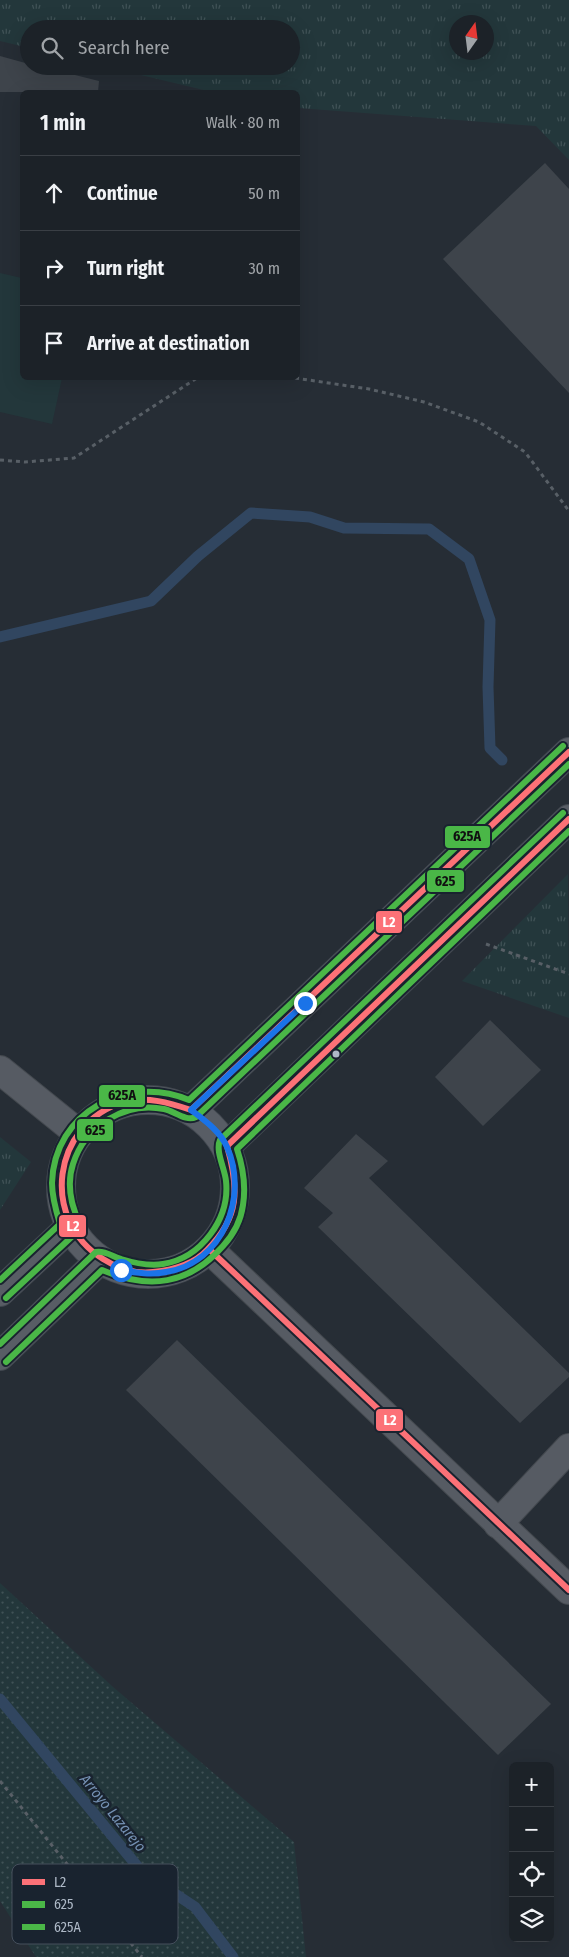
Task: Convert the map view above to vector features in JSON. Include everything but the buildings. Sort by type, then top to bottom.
[{"type":"main road","points":[[191,1110],[569,752]]},
{"type":"main road","points":[[227,1146],[569,819]]},
{"type":"main road","points":[[130,1100],[161,1100],[191,1110],[211,1125],[227,1146],[235,1173],[236,1201],[226,1227],[210,1250],[190,1264],[168,1272],[145,1274],[121,1270],[100,1260],[83,1245],[70,1227],[62,1204],[61,1179],[66,1155],[78,1133],[101,1112],[130,1100]]},
{"type":"main road","points":[[0,1292],[70,1227]]},
{"type":"main road","points":[[0,1356],[100,1260]]},
{"type":"street","points":[[0,1070],[78,1133]]},
{"type":"street","points":[[210,1250],[569,1590]]},
{"type":"street","points":[[498,1524],[569,1448]]},
{"type":"path","points":[[300,379],[369,389],[414,400],[479,422],[525,452],[569,511]]},
{"type":"path","points":[[0,460],[25,462],[74,458],[194,380]]},
{"type":"path","points":[[485,944],[569,974]]},
{"type":"path","points":[[0,1781],[67,1864]]},
{"type":"path","points":[[132,1944],[142,1957]]},
{"type":"green space","points":[[0,0],[569,0],[569,160],[536,126],[300,108],[300,90],[204,90],[141,75],[300,75],[300,20],[20,20],[20,46],[0,41]]},
{"type":"green space","points":[[0,273],[20,278],[20,380],[62,380],[52,424],[0,412]]},
{"type":"green space","points":[[568,874],[569,1018],[462,981]]},
{"type":"green space","points":[[0,1137],[31,1162],[0,1210]]},
{"type":"green space","points":[[0,1583],[112,1686],[294,1842],[306,1957],[36,1957],[28,1944],[178,1944],[178,1864],[12,1864],[12,1920],[0,1901]]},
{"type":"waterway","points":[[0,637],[151,601],[198,556],[251,513],[310,517],[344,528],[429,529],[469,559],[490,620],[488,687],[490,748],[502,760]]},
{"type":"waterway","name":"Arroyo Lazarejo","points":[[0,1699],[135,1864]]},
{"type":"waterway","name":"Arroyo Lazarejo","points":[[178,1896],[195,1907],[233,1957]]},
{"type":"transit line","name":"625A","points":[[0,1280],[60,1224],[54,1204],[52,1188],[56,1158],[66,1136],[80,1119],[98,1105],[119,1096],[142,1092],[165,1093],[189,1100],[563,746]]},
{"type":"transit line","name":"L2","points":[[569,752],[191,1110],[158,1101],[133,1100],[100,1113],[81,1130],[69,1151],[62,1174],[63,1198],[69,1221],[83,1242],[108,1262],[126,1270],[140,1272],[175,1268],[189,1263],[207,1250],[226,1226],[234,1202],[234,1176],[227,1146],[569,819]]},
{"type":"transit line","name":"625","points":[[6,1298],[78,1231],[78,1220],[70,1192],[71,1173],[79,1150],[97,1128],[108,1119],[135,1109],[164,1109],[184,1117],[196,1117],[569,764]]},
{"type":"transit line","name":"625A","points":[[0,1344],[96,1252],[106,1253],[136,1263],[158,1265],[177,1260],[201,1245],[218,1222],[226,1195],[226,1181],[219,1149],[220,1140],[563,813]]},
{"type":"transit line","name":"625","points":[[6,1362],[102,1270],[136,1280],[167,1280],[182,1276],[210,1259],[230,1237],[242,1211],[244,1184],[237,1149],[569,831]]},
{"type":"transit line","name":"L2","points":[[210,1250],[569,1590]]},
{"type":"route","points":[[121,1270],[145,1274],[168,1272],[190,1264],[210,1250],[226,1227],[236,1201],[235,1173],[227,1146],[211,1125],[191,1110],[305,1003]]}]
